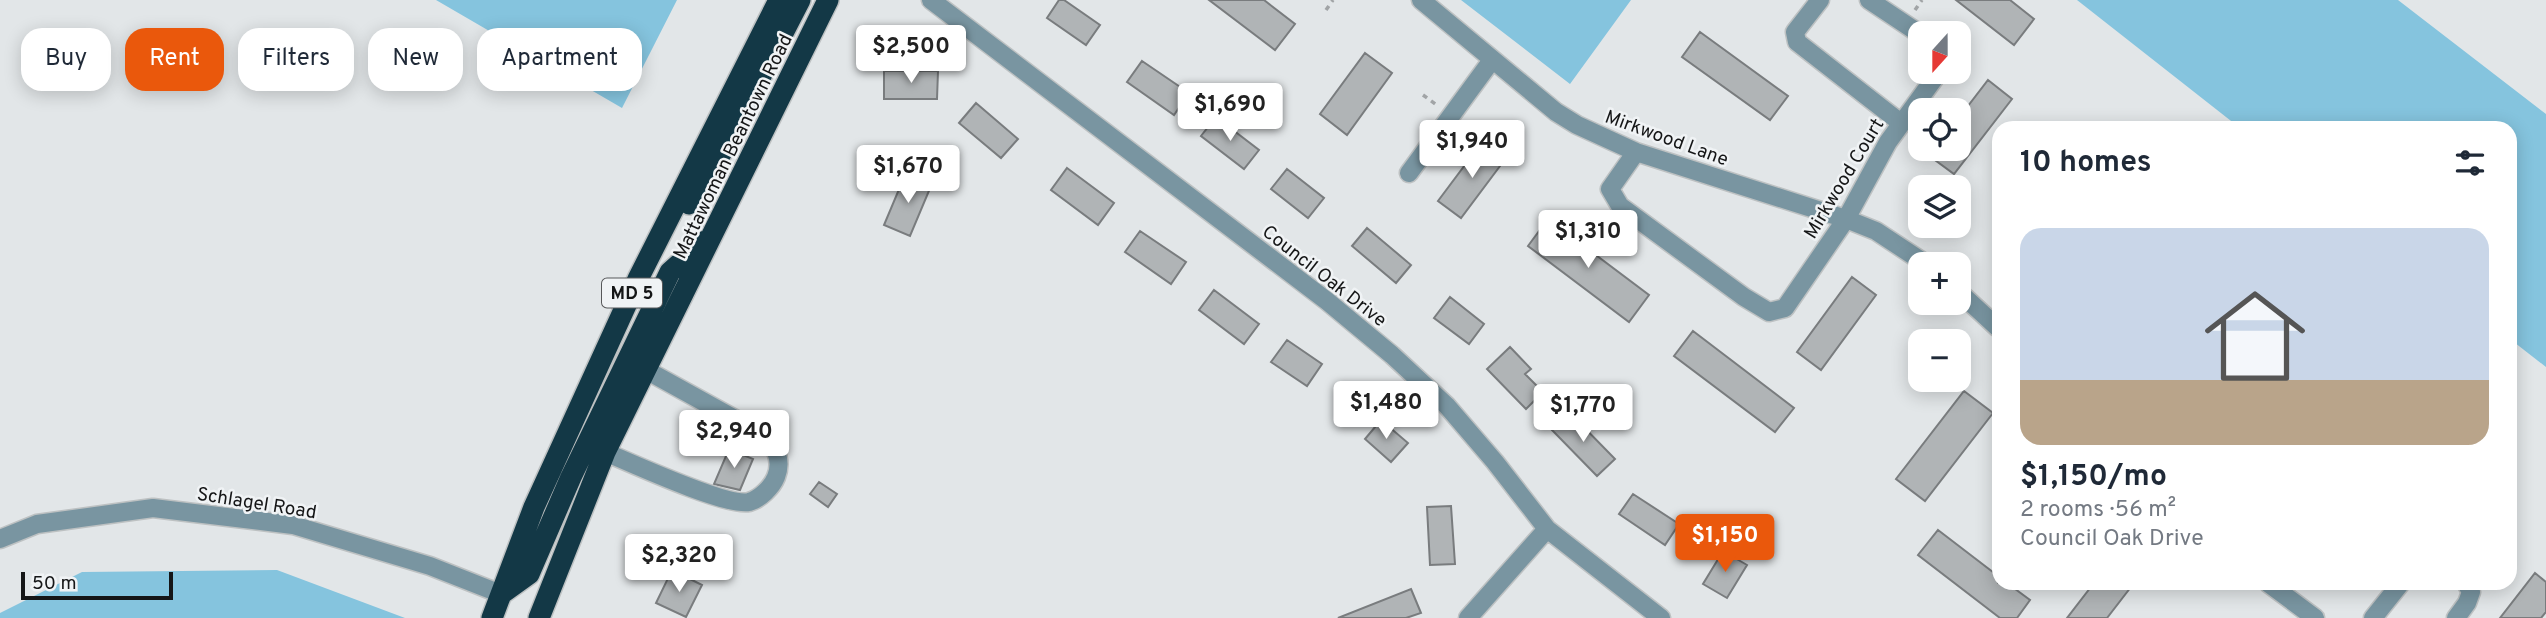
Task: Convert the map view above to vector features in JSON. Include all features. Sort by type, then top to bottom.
[{"type":"highway","name":"Mattawoman Beantown Road","points":[[492,618],[534,507],[638,279],[779,0]]},
{"type":"highway","points":[[638,279],[712,171],[800,0]]},
{"type":"highway","name":"Mattawoman Beantown Road","points":[[539,618],[606,452],[828,0]]},
{"type":"highway","points":[[510,618],[502,594],[529,574],[571,477],[670,272],[713,234]]},
{"type":"street","name":"Council Oak Drive","points":[[931,0],[1327,301],[1392,355],[1447,406],[1496,462],[1547,529],[1661,618]]},
{"type":"street","name":"Mirkwood Lane","points":[[1421,0],[1556,112],[1577,125],[1636,152],[1846,219],[1876,231],[1908,252]]},
{"type":"street","points":[[1820,0],[1795,32],[1797,42],[1901,123]]},
{"type":"street","points":[[1869,0],[1908,25]]},
{"type":"street","points":[[1409,173],[1492,60]]},
{"type":"street","name":"Mirkwood Court","points":[[1636,152],[1610,189],[1620,206],[1769,312],[1785,308],[1846,219],[1888,142],[1930,84]]},
{"type":"street","points":[[1971,303],[1992,322]]},
{"type":"street","points":[[606,452],[700,491],[736,501],[748,502],[762,496],[775,481],[779,466],[776,450],[762,434],[646,370]]},
{"type":"street","name":"Schlagel Road","points":[[0,538],[37,524],[153,508],[293,525],[430,566],[502,594]]},
{"type":"street","points":[[1468,618],[1547,529]]},
{"type":"street","points":[[2277,590],[2315,618]]},
{"type":"street","points":[[2373,618],[2395,590]]},
{"type":"street","points":[[2456,618],[2468,603],[2470,590]]},
{"type":"path","points":[[1326,10],[1333,0]]},
{"type":"shaded area","points":[[436,0],[677,0],[642,69],[642,28],[484,28]]},
{"type":"shaded area","points":[[1461,0],[1631,0],[1570,84]]},
{"type":"shaded area","points":[[2077,0],[2398,0],[2546,114],[2546,367],[2517,344],[2517,121],[2231,121]]},
{"type":"shaded area","points":[[593,91],[631,91],[622,108]]},
{"type":"shaded area","points":[[277,570],[405,618],[0,618],[0,613],[82,572]]},
{"type":"building","points":[[1059,0],[1064,0],[1100,25],[1086,45],[1047,18]]},
{"type":"building","points":[[1209,0],[1264,0],[1295,24],[1275,50]]},
{"type":"building","points":[[1956,0],[2010,0],[2034,19],[2014,45]]},
{"type":"building","points":[[1700,32],[1788,96],[1770,120],[1682,57]]},
{"type":"building","points":[[1365,53],[1392,73],[1347,135],[1320,114]]},
{"type":"building","points":[[1142,61],[1189,93],[1174,115],[1127,82]]},
{"type":"building","points":[[884,71],[938,71],[937,99],[884,99]]},
{"type":"building","points":[[1988,80],[2012,99],[1995,121],[1992,121],[1992,125],[1971,152],[1971,102]]},
{"type":"building","points":[[976,103],[1018,139],[1001,158],[959,123]]},
{"type":"building","points":[[1216,117],[1259,150],[1244,169],[1201,136]]},
{"type":"building","points":[[1483,141],[1506,158],[1461,218],[1438,201]]},
{"type":"building","points":[[1936,161],[1964,161],[1954,174]]},
{"type":"building","points":[[1067,168],[1114,203],[1098,225],[1051,190]]},
{"type":"building","points":[[1287,169],[1324,198],[1308,218],[1271,189]]},
{"type":"building","points":[[905,175],[931,186],[910,236],[884,225]]},
{"type":"building","points":[[1548,219],[1649,295],[1629,322],[1528,246]]},
{"type":"building","points":[[1367,228],[1411,265],[1396,283],[1352,246]]},
{"type":"building","points":[[1140,231],[1186,262],[1171,284],[1125,252]]},
{"type":"building","points":[[1852,277],[1876,295],[1821,370],[1797,352]]},
{"type":"building","points":[[1214,290],[1259,324],[1244,344],[1199,310]]},
{"type":"building","points":[[1450,297],[1484,324],[1469,344],[1434,318]]},
{"type":"building","points":[[1693,331],[1794,408],[1775,432],[1674,356]]},
{"type":"building","points":[[1287,340],[1322,364],[1307,386],[1271,362]]},
{"type":"building","points":[[1510,347],[1531,369],[1525,374],[1543,392],[1526,409],[1487,369]]},
{"type":"building","points":[[1965,392],[1992,414],[1925,501],[1896,479]]},
{"type":"building","points":[[1569,412],[1615,459],[1597,476],[1551,429]]},
{"type":"building","points":[[1381,420],[1408,443],[1391,462],[1365,439]]},
{"type":"building","points":[[729,449],[753,459],[740,490],[714,484]]},
{"type":"building","points":[[819,482],[837,494],[828,507],[810,494]]},
{"type":"building","points":[[1633,494],[1679,524],[1665,545],[1619,514]]},
{"type":"building","points":[[1451,506],[1455,564],[1430,565],[1427,507]]},
{"type":"building","points":[[1938,530],[1992,571],[1992,590],[2016,590],[2030,600],[2017,618],[2000,618],[1918,555]]},
{"type":"building","points":[[1723,551],[1747,565],[1727,598],[1703,584]]},
{"type":"building","points":[[672,570],[702,585],[686,617],[656,603]]},
{"type":"building","points":[[2535,573],[2546,582],[2546,612],[2541,618],[2500,618]]},
{"type":"building","points":[[1411,589],[1421,613],[1406,618],[1338,618]]},
{"type":"building","points":[[2089,590],[2129,590],[2107,618],[2067,618]]}]
